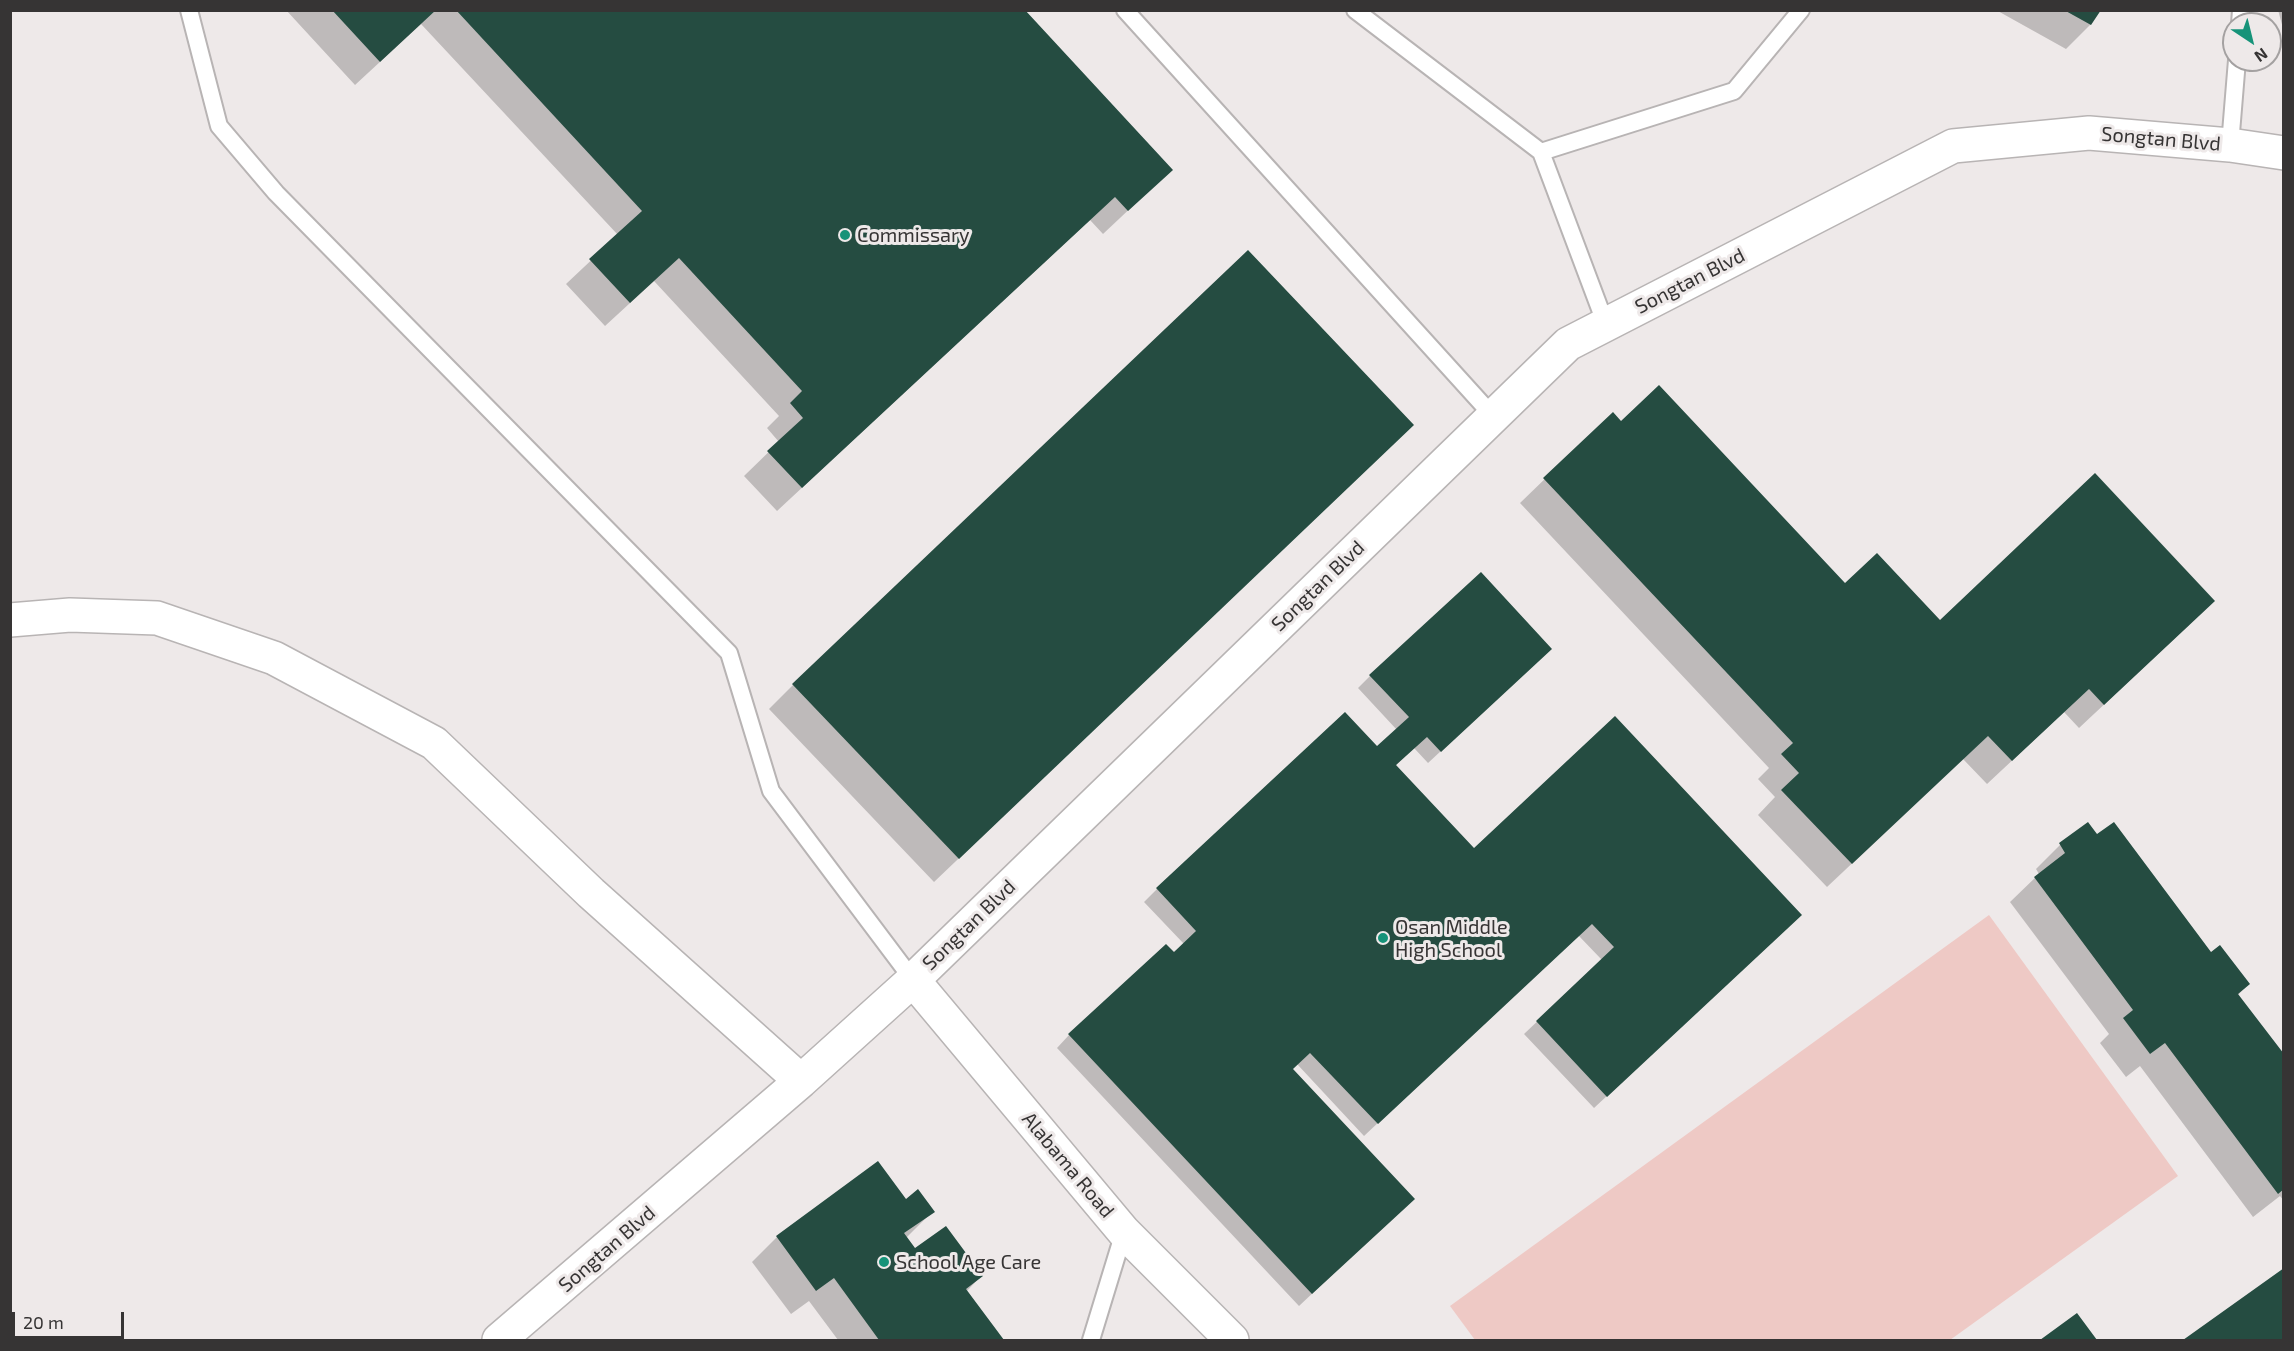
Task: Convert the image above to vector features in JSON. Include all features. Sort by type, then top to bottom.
[{"type":"street","name":"Songtan Blvd","points":[[499,1341],[801,1081],[913,980],[1568,344],[1953,146],[2089,133],[2230,145],[2283,153]]},
{"type":"street","points":[[10,620],[70,615],[157,618],[274,658],[434,743],[591,893],[801,1081]]},
{"type":"street","name":"Alabama Road","points":[[913,980],[1124,1232],[1232,1341]]},
{"type":"lane","points":[[189,10],[219,126],[276,193],[729,653],[771,791],[913,980]]},
{"type":"lane","points":[[1125,10],[1493,416]]},
{"type":"lane","points":[[1355,10],[1541,152],[1606,324]]},
{"type":"lane","points":[[1541,152],[1734,90],[1801,10]]},
{"type":"lane","points":[[2230,145],[2236,72]]},
{"type":"lane","points":[[1091,1341],[1124,1232]]},
{"type":"shaded area","points":[[1989,915],[2178,1176],[1950,1340],[1475,1340],[1450,1306]]},
{"type":"building","points":[[332,10],[436,10],[380,62]]},
{"type":"building","name":"Commissary","points":[[456,10],[1025,10],[1173,170],[1128,211],[1115,197],[802,488],[767,451],[803,418],[790,403],[802,391],[679,258],[630,303],[589,259],[642,211]]},
{"type":"building","points":[[2064,10],[2101,10],[2091,25]]},
{"type":"building","points":[[1248,250],[1414,425],[959,859],[792,684]]},
{"type":"building","points":[[1659,385],[1845,583],[1877,553],[1940,620],[2095,473],[2215,601],[2104,705],[2089,689],[2012,761],[1988,736],[1852,864],[1781,790],[1799,773],[1781,754],[1793,743],[1543,478],[1613,412],[1621,421]]},
{"type":"building","name":"Osan Middle High School","points":[[1481,572],[1552,649],[1441,752],[1427,737],[1396,765],[1474,848],[1615,716],[1802,915],[1607,1097],[1536,1021],[1614,947],[1592,924],[1378,1124],[1310,1053],[1293,1069],[1415,1199],[1312,1294],[1068,1034],[1166,944],[1174,952],[1196,931],[1156,888],[1345,712],[1377,746],[1409,717],[1369,675]]},
{"type":"building","points":[[2088,822],[2097,834],[2114,822],[2211,952],[2220,945],[2250,984],[2238,994],[2284,1054],[2284,1189],[2278,1194],[2165,1043],[2150,1054],[2123,1018],[2133,1010],[2034,877],[2065,853],[2059,843]]},
{"type":"building","name":"School Age Care","points":[[878,1161],[906,1199],[918,1189],[935,1212],[904,1233],[915,1248],[946,1226],[983,1276],[966,1289],[1004,1340],[879,1340],[834,1278],[816,1291],[776,1236]]},
{"type":"building","points":[[2284,1268],[2284,1340],[2183,1340]]},
{"type":"building","points":[[2077,1313],[2097,1340],[2040,1340]]},
{"type":"place","name":"Commissary","points":[[845,235]]},
{"type":"place","name":"Osan Middle High School","points":[[1383,938]]},
{"type":"place","name":"School Age Care","points":[[884,1262]]}]
